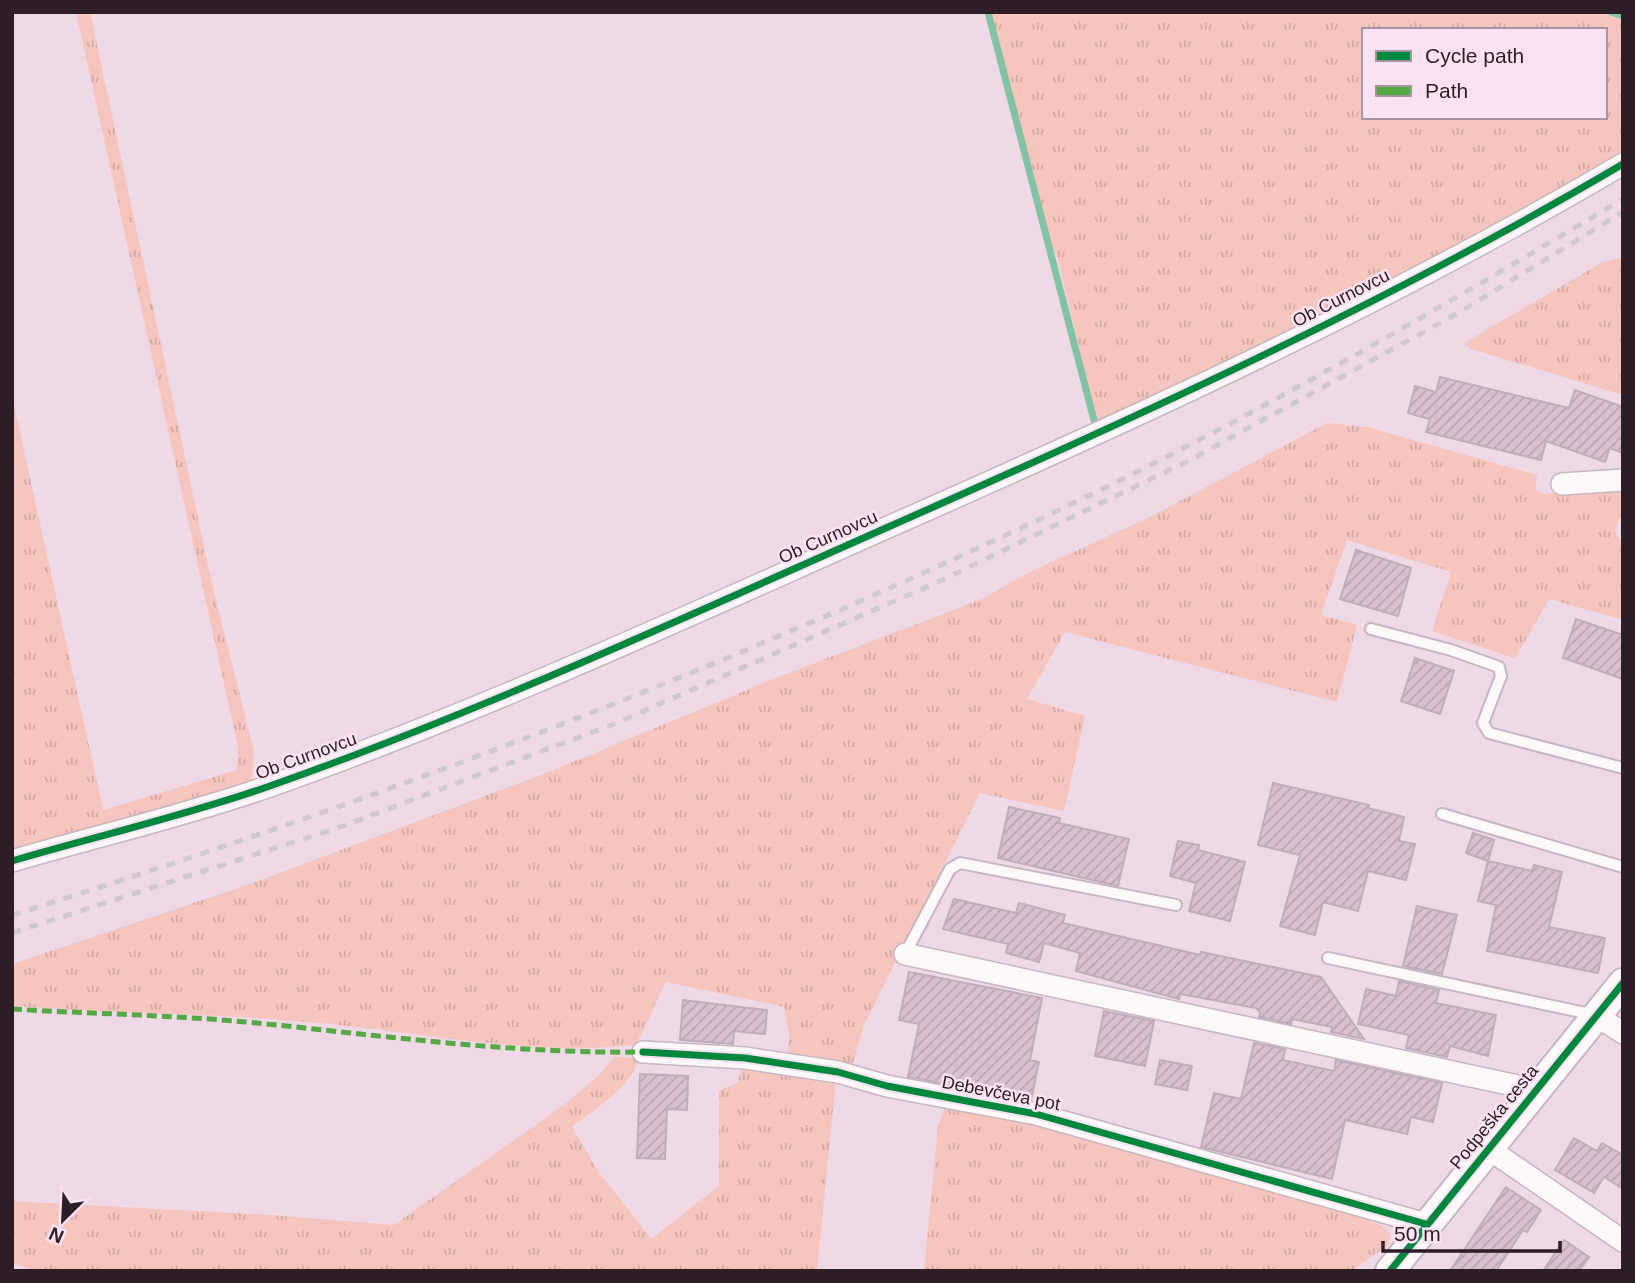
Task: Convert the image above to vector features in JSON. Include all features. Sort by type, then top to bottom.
[{"type":"main road","name":"Podpeška cesta","points":[[1390,1271],[1623,983]]},
{"type":"street","name":"Ob Curnovcu","points":[[12,861],[262,789],[394,740],[639,639],[1099,434],[1270,352],[1548,208],[1623,164]]},
{"type":"street","points":[[1562,484],[1623,480]]},
{"type":"street","points":[[905,954],[1536,1090]]},
{"type":"street","points":[[1597,1016],[1623,1033]]},
{"type":"street","name":"Debevčeva pot","points":[[643,1052],[745,1058],[838,1072],[887,1086],[1036,1114],[1426,1224]]},
{"type":"street","points":[[1489,1149],[1623,1241]]},
{"type":"lane","points":[[1371,629],[1451,650],[1499,667],[1501,676],[1483,723],[1489,733],[1623,768]]},
{"type":"lane","points":[[1442,814],[1623,867]]},
{"type":"lane","points":[[905,954],[950,869],[960,863],[1176,905]]},
{"type":"lane","points":[[1328,958],[1597,1016]]},
{"type":"green space","points":[[76,12],[90,12],[212,584],[254,752],[251,784],[12,854],[12,396],[103,810],[237,770],[238,747]]},
{"type":"green space","points":[[990,12],[1623,12],[1623,157],[1530,207],[1516,211],[1375,291],[1098,429],[1058,259],[1047,237]]},
{"type":"green space","points":[[1623,257],[1623,395],[1471,349],[1464,343],[1603,262]]},
{"type":"green space","points":[[1327,423],[1367,427],[1537,475],[1535,490],[1543,494],[1623,486],[1623,510],[1615,530],[1618,538],[1623,540],[1623,620],[1549,599],[1515,658],[1432,631],[1451,572],[1347,540],[1321,615],[1357,625],[1337,702],[1065,632],[1027,699],[1085,716],[1064,811],[980,793],[864,1025],[853,1063],[844,1065],[788,1056],[789,1035],[784,1007],[666,982],[636,1045],[598,1048],[521,1046],[290,1020],[12,1006],[12,964],[247,885],[541,775],[781,676],[982,599],[1030,572],[1150,517]]},
{"type":"green space","points":[[614,1057],[640,1058],[620,1088],[572,1127],[598,1171],[651,1239],[719,1186],[719,1091],[738,1082],[742,1064],[836,1079],[817,1271],[33,1271],[12,1262],[12,1201],[270,1215],[394,1225],[564,1105],[599,1075]]},
{"type":"green space","points":[[947,1104],[1033,1121],[1363,1218],[1382,1226],[1390,1234],[1389,1244],[1352,1271],[924,1271],[938,1125]]},
{"type":"building","points":[[1440,377],[1569,408],[1575,390],[1623,407],[1623,453],[1610,448],[1605,462],[1546,441],[1541,460],[1426,432],[1430,419],[1408,413],[1415,386],[1436,392]]},
{"type":"building","points":[[1356,550],[1411,568],[1398,616],[1340,599]]},
{"type":"building","points":[[1576,619],[1623,635],[1623,679],[1563,658]]},
{"type":"building","points":[[1415,658],[1454,671],[1440,714],[1401,701]]},
{"type":"building","points":[[1273,783],[1369,805],[1368,808],[1404,817],[1399,841],[1415,844],[1406,880],[1368,871],[1358,911],[1323,902],[1315,935],[1280,926],[1300,855],[1258,845]]},
{"type":"building","points":[[1009,807],[1060,818],[1059,823],[1129,839],[1118,886],[998,858]]},
{"type":"building","points":[[1473,833],[1494,840],[1488,861],[1466,853]]},
{"type":"building","points":[[1178,841],[1199,845],[1198,850],[1245,862],[1230,921],[1189,911],[1196,883],[1170,876]]},
{"type":"building","points":[[1488,861],[1532,871],[1534,865],[1562,872],[1549,927],[1605,938],[1598,973],[1487,951],[1496,905],[1478,901]]},
{"type":"building","points":[[954,899],[1016,913],[1019,903],[1065,915],[1063,923],[1200,955],[1201,952],[1321,977],[1364,1039],[1331,1032],[1332,1027],[1292,1019],[1291,1024],[1259,1017],[1260,1012],[1256,1008],[1180,994],[1179,999],[1076,971],[1080,953],[1044,943],[1039,962],[1006,953],[1008,944],[943,929]]},
{"type":"building","points":[[1417,906],[1457,915],[1442,974],[1403,966]]},
{"type":"building","points":[[909,972],[1042,998],[1030,1060],[1039,1062],[1031,1100],[908,1077],[919,1024],[899,1020]]},
{"type":"building","points":[[1399,981],[1439,990],[1436,1003],[1496,1015],[1488,1056],[1450,1046],[1447,1057],[1406,1048],[1409,1035],[1358,1024],[1366,989],[1396,996]]},
{"type":"building","points":[[683,1000],[767,1010],[765,1034],[734,1031],[733,1044],[680,1040]]},
{"type":"building","points":[[1104,1011],[1154,1021],[1145,1066],[1095,1056]]},
{"type":"building","points":[[1254,1043],[1285,1049],[1283,1060],[1334,1071],[1336,1060],[1442,1083],[1433,1122],[1411,1117],[1407,1134],[1345,1120],[1332,1179],[1201,1147],[1214,1093],[1241,1099]]},
{"type":"building","points":[[1160,1060],[1192,1066],[1187,1090],[1155,1084]]},
{"type":"building","points":[[640,1074],[688,1076],[687,1110],[667,1109],[665,1159],[637,1158]]},
{"type":"building","points":[[1574,1138],[1597,1151],[1602,1143],[1623,1155],[1623,1189],[1604,1177],[1594,1193],[1555,1170]]},
{"type":"building","points":[[1506,1187],[1541,1210],[1527,1232],[1523,1230],[1496,1271],[1450,1271]]},
{"type":"building","points":[[1564,1240],[1589,1257],[1579,1271],[1543,1271]]},
{"type":"waterway","points":[[988,12],[1094,420]]},
{"type":"waterway","points":[[1611,12],[1623,16]]},
{"type":"railway","points":[[12,915],[280,827],[545,731],[806,625],[935,568],[1135,473],[1277,399],[1623,199]]},
{"type":"railway","points":[[12,933],[343,826],[614,724],[940,581],[1190,460],[1460,312],[1623,212]]},
{"type":"marked path","points":[[12,1009],[227,1020],[498,1047],[643,1052]]},
{"type":"cycle path","points":[[12,861],[172,817],[267,787],[426,727],[583,662],[988,483],[1264,355],[1445,263],[1623,164]]},
{"type":"cycle path","points":[[1390,1271],[1623,983]]},
{"type":"cycle path","points":[[643,1052],[745,1058],[838,1072],[887,1086],[1036,1114],[1426,1224]]}]
